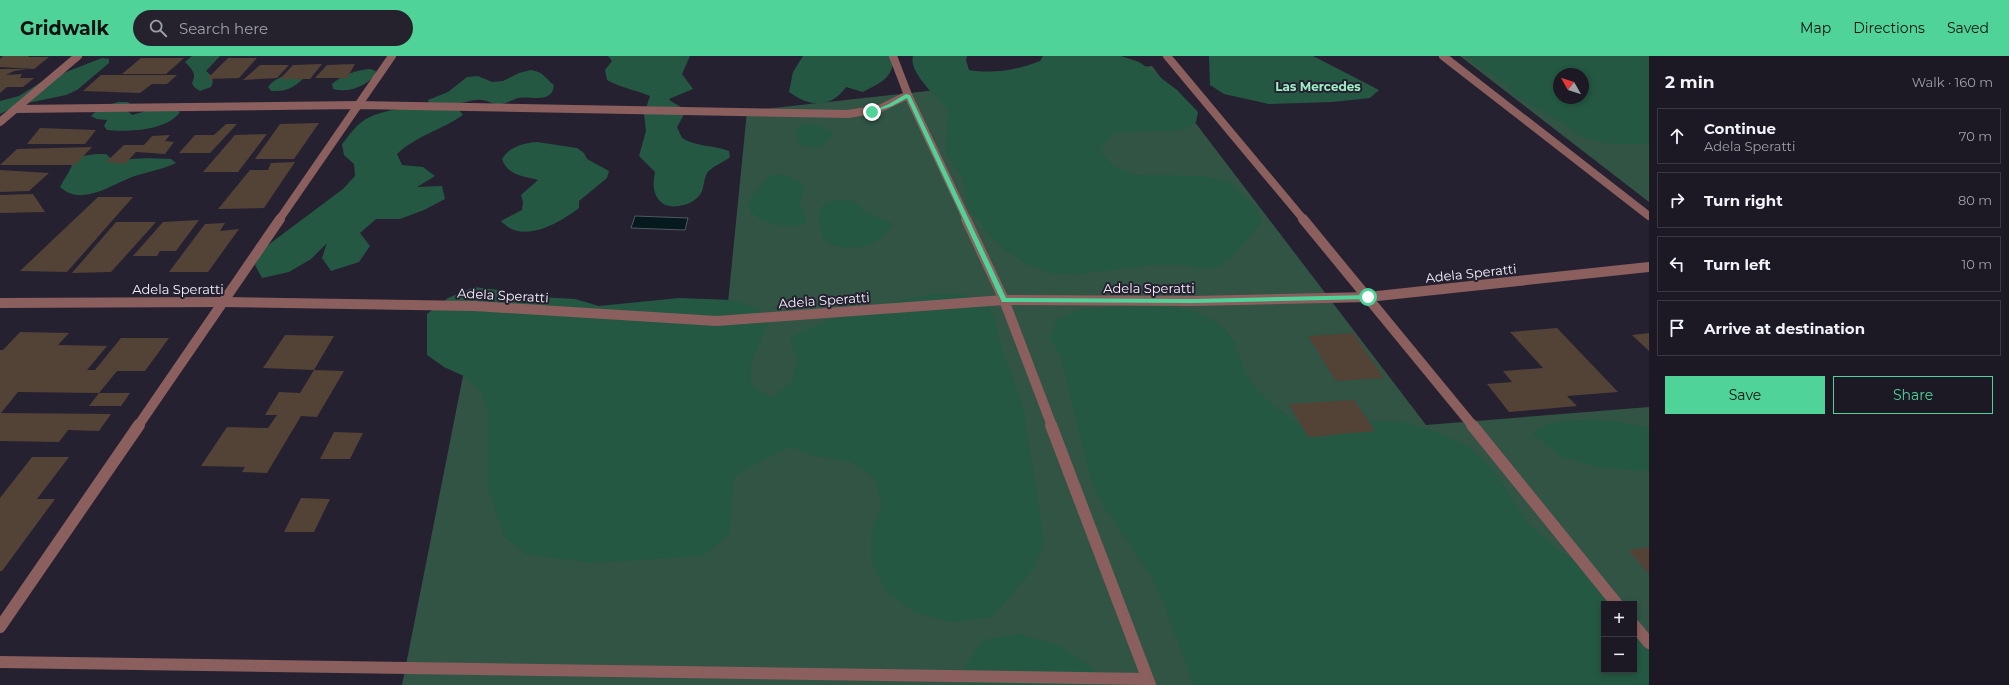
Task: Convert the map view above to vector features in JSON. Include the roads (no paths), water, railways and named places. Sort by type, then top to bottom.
[{"type":"street","points":[[0,122],[78,56]]},
{"type":"street","points":[[0,627],[392,56]]},
{"type":"street","points":[[0,662],[1148,682],[1004,300],[908,95],[893,56]]},
{"type":"street","points":[[1167,56],[1368,297],[1615,601]]},
{"type":"street","points":[[1443,56],[1649,216]]},
{"type":"street","points":[[16,109],[358,105],[848,114],[872,112],[890,105],[908,95]]},
{"type":"street","name":"Adela Speratti","points":[[0,303],[223,302],[474,306],[717,321],[1004,300],[1193,301],[1368,297],[1649,267]]},
{"type":"street","points":[[1637,629],[1649,643]]},
{"type":"district","name":"Las Mercedes","points":[[1318,86]]}]
